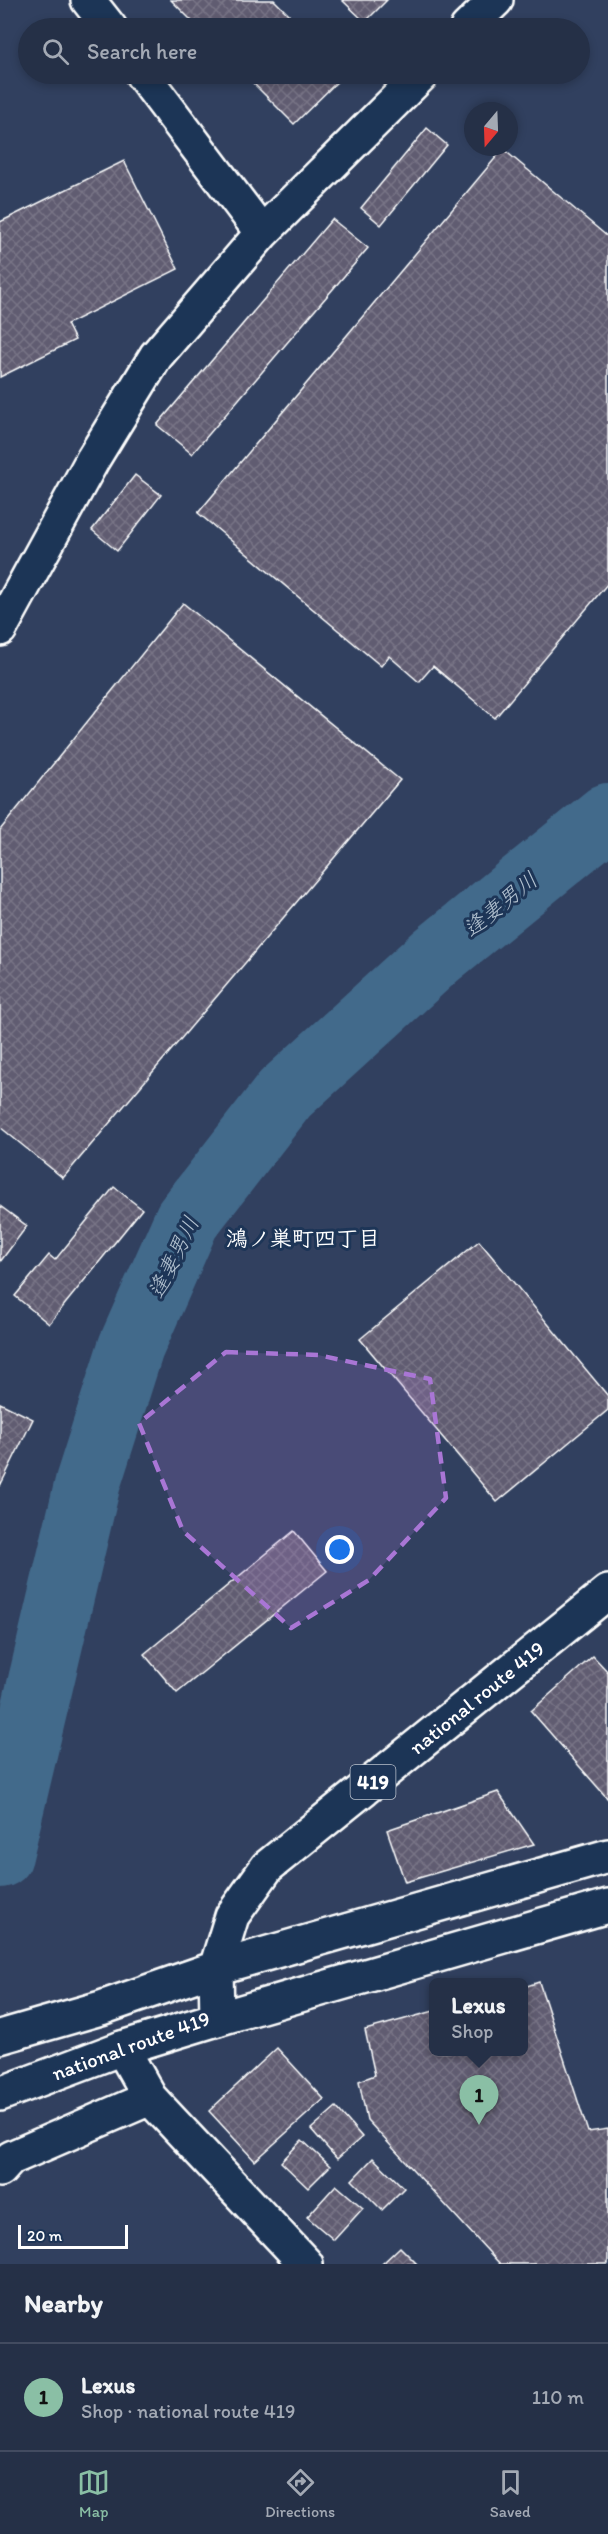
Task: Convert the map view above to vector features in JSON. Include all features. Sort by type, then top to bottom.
[{"type":"main road","points":[[88,0],[102,18]]},
{"type":"main road","points":[[477,18],[496,0]]},
{"type":"main road","points":[[150,84],[262,233]]},
{"type":"main road","points":[[0,629],[93,459],[156,356],[262,233],[412,84]]},
{"type":"main road","name":"national route 419","points":[[0,2094],[122,2048],[218,2019],[216,1968],[232,1916],[267,1867],[608,1592]]},
{"type":"main road","points":[[0,2037],[101,2007],[216,1968],[608,1856]]},
{"type":"main road","points":[[218,2019],[608,1906]]},
{"type":"main road","points":[[122,2048],[150,2098],[306,2264]]},
{"type":"main road","points":[[0,2170],[11,2158],[150,2098]]},
{"type":"highlighted area","points":[[226,1352],[318,1355],[430,1379],[446,1498],[369,1580],[291,1628],[183,1531],[139,1423]]},
{"type":"building","points":[[171,0],[274,0],[292,18],[189,18]]},
{"type":"building","points":[[342,0],[387,0],[369,18],[361,18]]},
{"type":"building","points":[[254,84],[335,84],[294,124]]},
{"type":"building","points":[[427,128],[447,145],[381,225],[361,208]]},
{"type":"building","points":[[497,156],[511,156],[608,237],[608,583],[495,718],[433,666],[419,682],[389,656],[381,666],[198,513]]},
{"type":"building","points":[[124,161],[178,269],[67,324],[75,340],[0,377],[0,222]]},
{"type":"building","points":[[332,219],[368,248],[192,454],[157,425]]},
{"type":"building","points":[[135,475],[161,495],[117,551],[92,530]]},
{"type":"building","points":[[183,603],[400,780],[63,1178],[0,1127],[0,830]]},
{"type":"building","points":[[114,1187],[142,1209],[49,1324],[15,1296],[49,1255],[55,1260]]},
{"type":"building","points":[[0,1206],[27,1226],[0,1262]]},
{"type":"building","points":[[479,1241],[608,1396],[608,1410],[497,1502],[360,1339]]},
{"type":"building","points":[[0,1403],[33,1419],[0,1486]]},
{"type":"building","points":[[294,1531],[327,1571],[177,1693],[144,1654]]},
{"type":"building","points":[[593,1656],[608,1672],[608,1799],[531,1711]]},
{"type":"building","points":[[498,1792],[534,1844],[405,1882],[387,1830]]},
{"type":"building","points":[[539,1982],[588,2132],[608,2129],[608,2264],[500,2264],[367,2120],[359,2081],[375,2075],[365,2030],[429,2012],[429,2056],[528,2056],[528,1986]]},
{"type":"building","points":[[277,2048],[324,2099],[255,2161],[209,2111]]},
{"type":"building","points":[[336,2107],[362,2137],[337,2159],[311,2129]]},
{"type":"building","points":[[302,2140],[330,2166],[308,2188],[281,2162]]},
{"type":"building","points":[[373,2158],[404,2188],[382,2210],[352,2180]]},
{"type":"building","points":[[336,2185],[363,2208],[334,2240],[307,2217]]},
{"type":"building","points":[[400,2247],[417,2264],[382,2264]]},
{"type":"waterway","name":"逢妻男川","points":[[0,1855],[88,1482],[131,1347],[187,1220],[285,1094],[436,956],[608,816]]},
{"type":"place","name":"Lexus","points":[[479,2125]]},
{"type":"district","name":"鴻ノ巣町四丁目","points":[[303,1238]]}]
